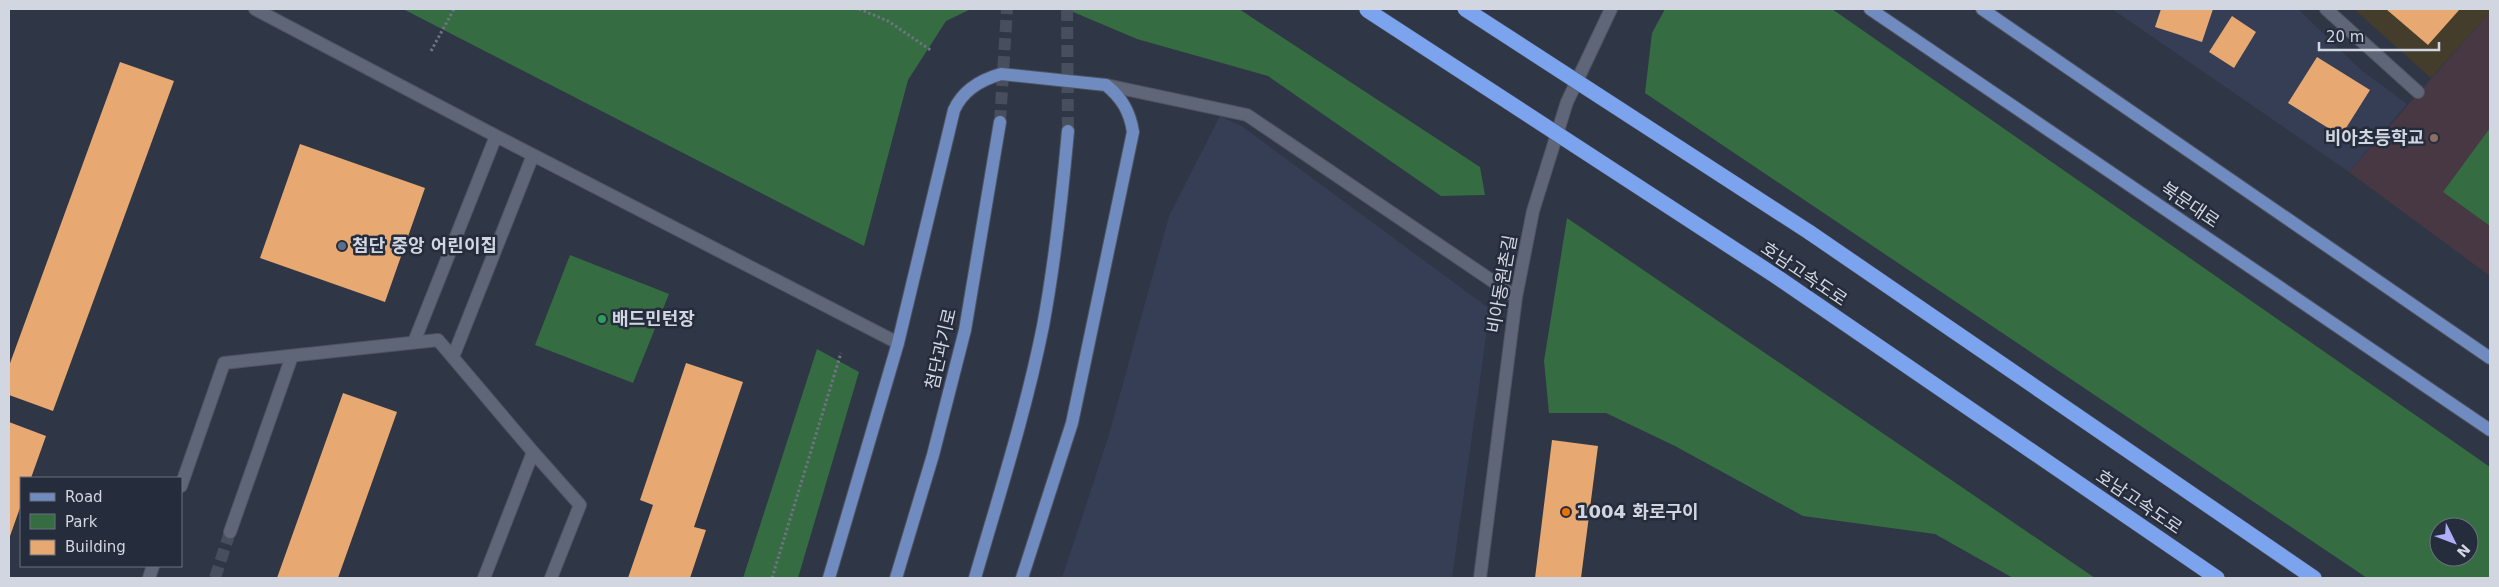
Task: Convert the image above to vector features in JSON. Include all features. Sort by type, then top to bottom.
[{"type":"highway","name":"호남고속도로","points":[[1366,9],[1777,277],[2217,578]]},
{"type":"highway","name":"호남고속도로","points":[[1465,9],[1809,232],[2314,578]]},
{"type":"main road","name":"북문대로","points":[[1870,9],[2490,430]]},
{"type":"main road","points":[[1982,9],[2490,358]]},
{"type":"main road","points":[[829,578],[898,343],[954,110],[958,100],[977,84],[1001,74],[1106,85],[1116,93],[1127,110],[1133,132],[1072,423],[1022,578]]},
{"type":"main road","name":"첨단과기로","points":[[896,578],[933,455],[965,330],[1000,122]]},
{"type":"main road","points":[[975,578],[1015,440],[1043,328],[1059,229],[1068,131]]},
{"type":"street","points":[[255,9],[496,136],[898,343]]},
{"type":"street","name":"비아동원촌길","points":[[1480,578],[1516,297],[1533,211],[1567,102],[1611,9]]},
{"type":"street","points":[[2326,9],[2418,92]]},
{"type":"street","points":[[1106,85],[1247,115],[1516,297]]},
{"type":"street","points":[[414,342],[496,136]]},
{"type":"street","points":[[453,357],[533,155]]},
{"type":"street","points":[[182,483],[224,363],[438,340],[580,505],[551,578]]},
{"type":"street","points":[[230,532],[292,356]]},
{"type":"street","points":[[484,578],[533,452]]},
{"type":"path","points":[[431,50],[454,9]]},
{"type":"path","points":[[859,9],[888,21],[932,51]]},
{"type":"path","points":[[772,578],[841,353]]},
{"type":"shaded area","points":[[2112,9],[2298,9],[2361,70],[2407,104],[2349,172]]},
{"type":"shaded area","points":[[2354,9],[2490,9],[2490,12],[2431,78]]},
{"type":"shaded area","name":"비아초등학교","points":[[2490,12],[2490,276],[2349,172]]},
{"type":"shaded area","points":[[1220,116],[1243,127],[1490,309],[1452,578],[1062,578],[1108,438],[1169,216]]},
{"type":"green space","points":[[403,9],[971,9],[946,21],[908,80],[864,246]]},
{"type":"green space","points":[[1066,9],[1239,9],[1480,167],[1485,195],[1441,196],[1268,76],[1137,39]]},
{"type":"green space","points":[[1665,9],[1832,9],[2490,467],[2490,578],[2367,578],[1645,93],[1652,33]]},
{"type":"green space","points":[[2490,128],[2490,226],[2443,192]]},
{"type":"green space","points":[[1567,218],[2095,578],[2013,578],[1935,534],[1803,516],[1675,446],[1606,413],[1549,413],[1544,361]]},
{"type":"green space","name":"배드민턴장","points":[[570,255],[669,294],[633,383],[535,345]]},
{"type":"green space","points":[[817,349],[859,372],[798,578],[743,578]]},
{"type":"building","points":[[2161,9],[2213,9],[2202,42],[2155,27]]},
{"type":"building","points":[[2386,9],[2460,9],[2428,45]]},
{"type":"building","points":[[2232,16],[2256,32],[2234,68],[2209,52]]},
{"type":"building","points":[[2317,57],[2370,90],[2341,136],[2288,103]]},
{"type":"building","points":[[120,62],[174,81],[53,411],[9,395],[9,366]]},
{"type":"building","points":[[300,144],[425,188],[385,302],[260,258]]},
{"type":"building","points":[[686,363],[743,382],[694,527],[706,530],[690,578],[628,578],[653,505],[640,500]]},
{"type":"building","points":[[343,393],[397,412],[338,578],[277,578]]},
{"type":"building","points":[[9,422],[46,436],[31,477],[20,477],[20,508],[9,539]]},
{"type":"building","name":"1004 화로구이","points":[[1552,440],[1598,446],[1581,578],[1535,578]]},
{"type":"tunnel","points":[[1000,122],[1007,9]]},
{"type":"tunnel","points":[[1067,9],[1068,131]]},
{"type":"tunnel","points":[[215,578],[230,532]]},
{"type":"place","name":"비아초등학교","points":[[2434,138]]},
{"type":"place","name":"첨단 중앙 어린이집","points":[[342,246]]},
{"type":"place","name":"배드민턴장","points":[[602,319]]},
{"type":"place","name":"1004 화로구이","points":[[1566,512]]}]
